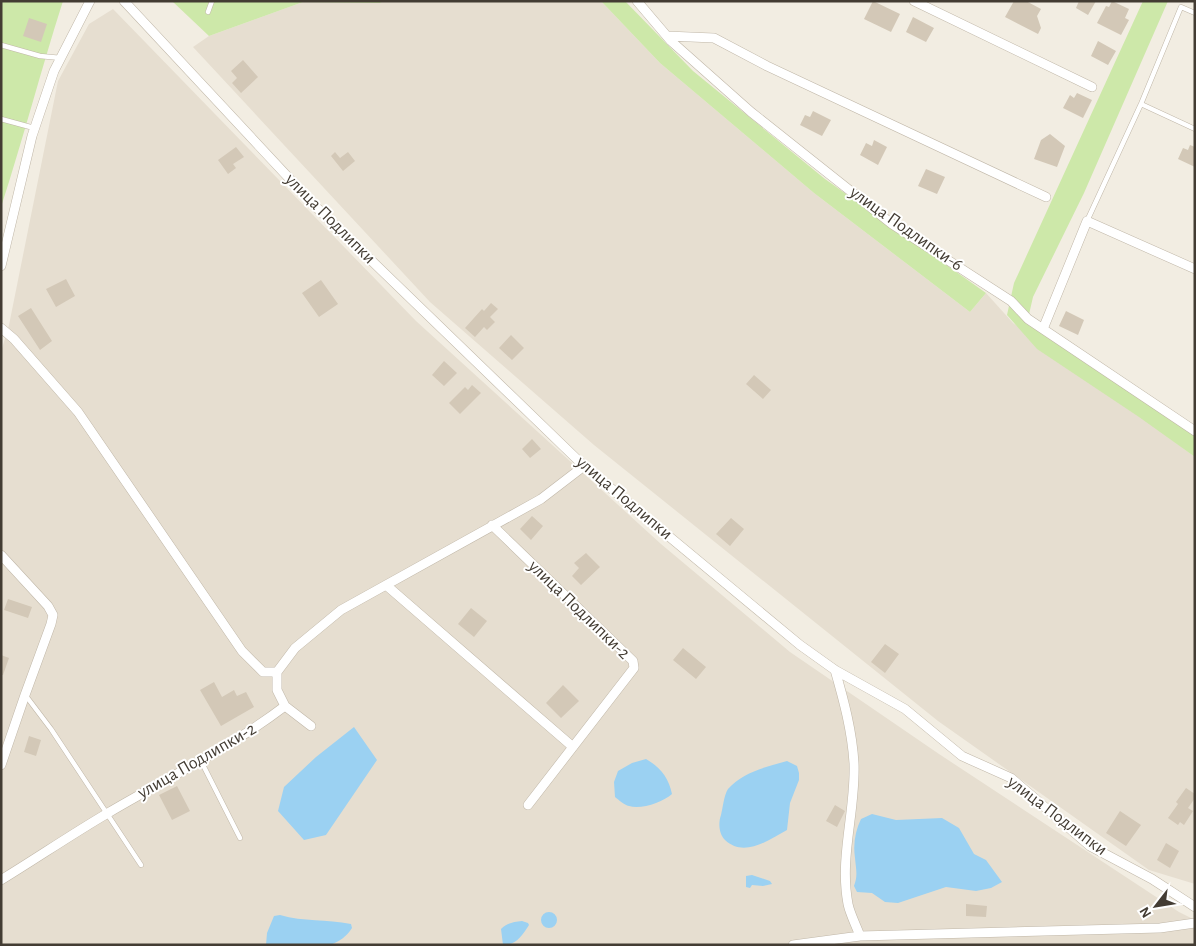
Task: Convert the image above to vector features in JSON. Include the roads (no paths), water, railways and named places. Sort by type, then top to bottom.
[{"type":"street","points":[[1,266],[34,128],[54,71],[90,1]]},
{"type":"street","name":"улица Подлипки","points":[[124,1],[314,206],[584,466],[800,645],[835,670],[905,709],[962,756],[1011,778],[1090,846],[1152,879],[1195,907]]},
{"type":"street","name":"улица Подлипки-6","points":[[638,1],[667,36],[751,112],[892,224],[1011,301],[1028,319],[1043,330],[1195,431]]},
{"type":"street","points":[[914,1],[1092,87]]},
{"type":"street","points":[[667,36],[714,38],[767,66],[1046,197]]},
{"type":"street","points":[[1043,330],[1087,221],[1195,269]]},
{"type":"street","points":[[1,328],[14,339],[78,412],[242,651],[263,672],[277,672]]},
{"type":"street","points":[[311,726],[285,706],[277,690],[277,672],[295,648],[341,610],[541,499],[584,466]]},
{"type":"street","name":"улица Подлипки-2","points":[[492,525],[633,661],[634,668],[528,805]]},
{"type":"street","points":[[1,556],[48,606],[53,615],[1,765]]},
{"type":"street","points":[[386,585],[573,747]]},
{"type":"street","points":[[835,670],[846,707],[854,763],[846,876],[848,904],[860,936]]},
{"type":"street","name":"улица Подлипки-2","points":[[1,880],[107,814],[201,761],[264,722],[285,706]]},
{"type":"street","points":[[793,945],[860,936],[1160,928],[1195,923]]},
{"type":"lane","points":[[208,12],[212,1]]},
{"type":"lane","points":[[1087,221],[1141,104],[1181,7],[1195,13]]},
{"type":"lane","points":[[1,45],[40,56],[60,58]]},
{"type":"lane","points":[[1141,104],[1195,129]]},
{"type":"lane","points":[[1,119],[34,128]]},
{"type":"lane","points":[[25,695],[52,729],[141,865]]},
{"type":"lane","points":[[201,761],[240,838]]},
{"type":"water","points":[[354,727],[377,760],[326,835],[304,840],[278,811],[284,787],[316,757]]},
{"type":"water","points":[[646,759],[663,774],[669,783],[672,794],[646,806],[634,807],[627,805],[615,797],[614,782],[618,771],[632,763]]},
{"type":"water","points":[[787,761],[797,766],[799,780],[790,803],[787,830],[756,846],[740,847],[732,845],[725,840],[720,832],[720,821],[728,789],[748,774]]},
{"type":"water","points":[[872,814],[896,820],[942,818],[959,828],[974,854],[986,860],[1002,882],[991,888],[976,891],[946,887],[898,903],[885,902],[872,893],[857,892],[854,886],[856,876],[855,838],[861,819]]},
{"type":"water","points":[[752,875],[770,881],[772,884],[746,887],[746,876]]},
{"type":"water","points":[[549,912],[555,914],[557,920],[555,926],[549,928],[543,926],[541,920],[543,914]]},
{"type":"water","points":[[280,915],[298,919],[351,924],[352,928],[337,942],[330,945],[266,945],[267,933],[274,916]]},
{"type":"water","points":[[522,921],[529,925],[521,936],[515,942],[503,945],[501,929],[510,923]]}]
